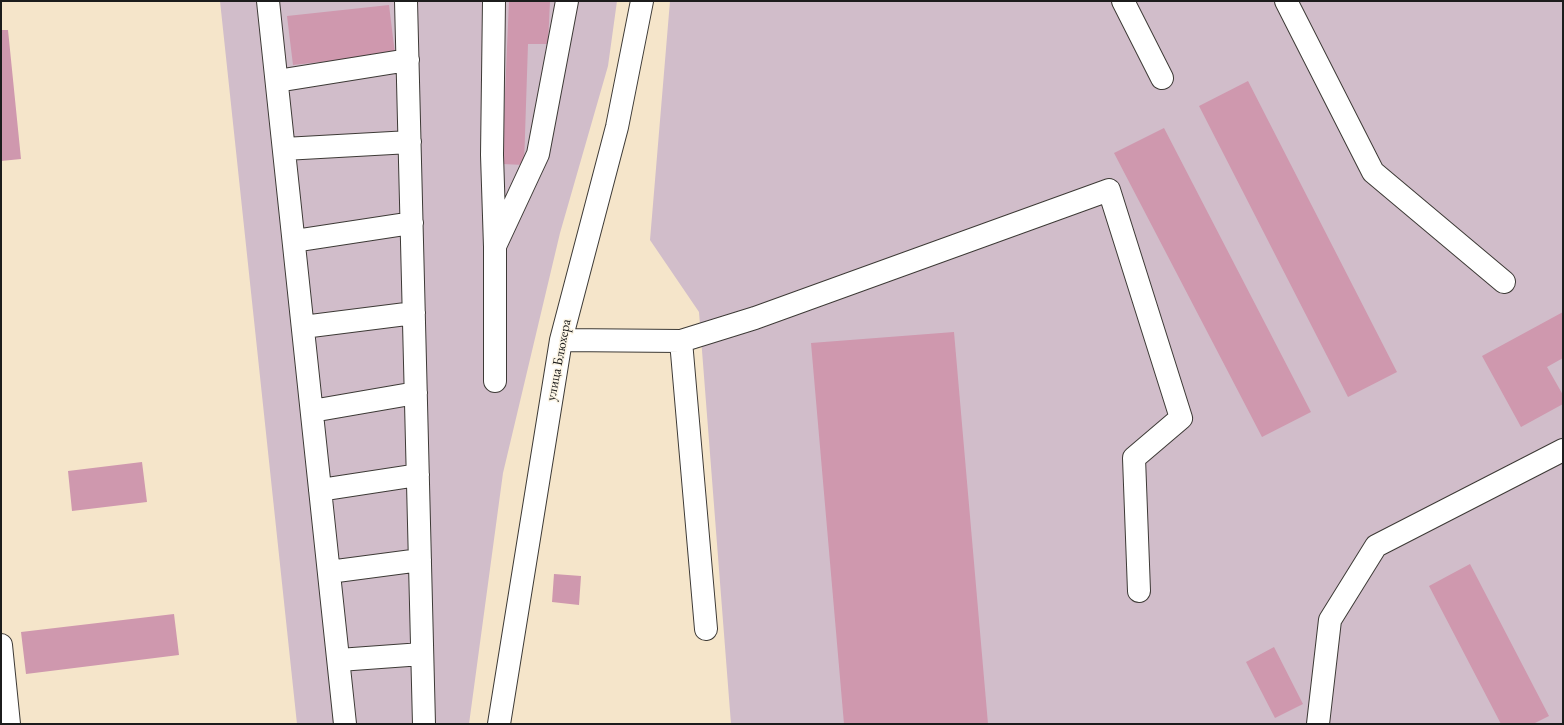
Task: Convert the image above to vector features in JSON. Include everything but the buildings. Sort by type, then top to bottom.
[{"type":"street","points":[[268,1],[345,724]]},
{"type":"street","points":[[406,1],[424,724]]},
{"type":"street","points":[[494,1],[492,156],[495,247],[495,381]]},
{"type":"street","points":[[495,247],[538,154],[567,1]]},
{"type":"street","name":"улица Блюхера","points":[[499,724],[561,340],[617,127],[642,1]]},
{"type":"street","points":[[1123,1],[1162,78]]},
{"type":"street","points":[[1286,1],[1373,172],[1504,282]]},
{"type":"street","points":[[277,81],[408,60]]},
{"type":"street","points":[[284,149],[410,142]]},
{"type":"street","points":[[561,340],[682,341],[755,318],[1109,190],[1181,418],[1134,458],[1139,591]]},
{"type":"street","points":[[294,241],[412,223]]},
{"type":"street","points":[[303,327],[414,314]]},
{"type":"street","points":[[682,341],[706,629]]},
{"type":"street","points":[[312,411],[416,393]]},
{"type":"street","points":[[1318,724],[1330,620],[1376,546],[1563,450]]},
{"type":"street","points":[[320,490],[418,475]]},
{"type":"street","points":[[329,572],[420,560]]},
{"type":"street","points":[[1,645],[9,724]]},
{"type":"street","points":[[339,660],[422,654]]},
{"type":"shaded area","points":[[220,1],[617,1],[608,66],[560,233],[503,473],[469,724],[297,724]]},
{"type":"shaded area","points":[[670,1],[1563,1],[1563,724],[731,724],[699,312],[650,240]]}]
